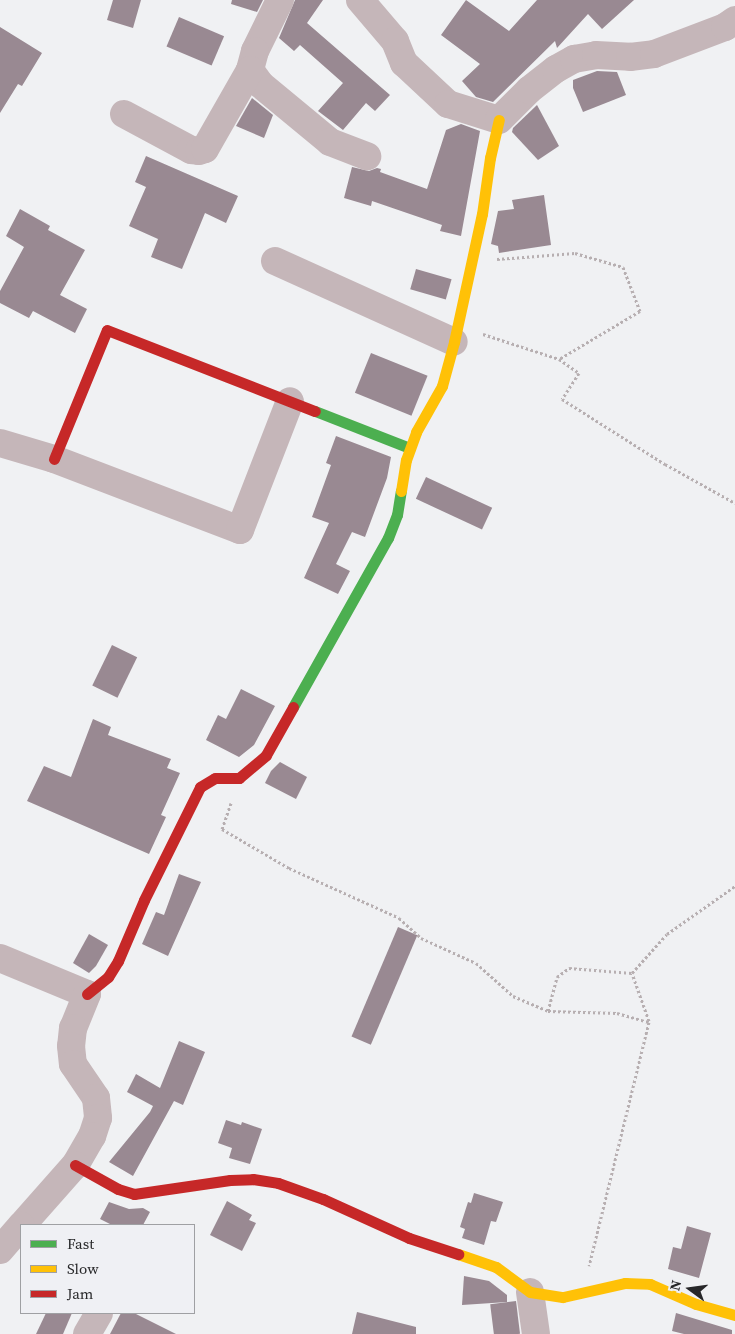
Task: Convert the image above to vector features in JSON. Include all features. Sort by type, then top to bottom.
[{"type":"street","points":[[124,114],[191,150],[200,151],[205,149],[250,70],[255,51],[280,0]]},
{"type":"street","points":[[360,0],[395,41],[404,63],[448,104],[499,120]]},
{"type":"street","points":[[24,1224],[75,1165],[92,1136],[98,1118],[96,1098],[73,1064],[71,1046],[73,1028],[87,994],[108,977],[118,961],[148,891],[200,787],[215,778],[239,778],[266,755],[388,538],[397,515],[406,460],[410,448],[416,432],[442,386],[456,335],[499,120],[529,90],[556,69],[574,59],[596,55],[630,57],[654,54],[725,27],[735,20]]},
{"type":"street","points":[[250,70],[260,84],[330,142],[367,156]]},
{"type":"street","points":[[275,262],[456,335]]},
{"type":"street","points":[[54,459],[107,330],[410,448]]},
{"type":"street","points":[[0,442],[54,459],[240,530],[290,401]]},
{"type":"street","points":[[0,958],[87,994]]},
{"type":"street","points":[[75,1165],[118,1189],[134,1194],[230,1180],[253,1179],[278,1183],[323,1199],[409,1238],[496,1267],[530,1292],[563,1297],[626,1283],[650,1284],[696,1304],[735,1315]]},
{"type":"street","points":[[0,1250],[20,1228]]},
{"type":"street","points":[[530,1292],[536,1334]]},
{"type":"street","points":[[87,1334],[98,1314]]},
{"type":"path","points":[[472,261],[575,253],[623,267],[640,311],[559,359]]},
{"type":"path","points":[[456,335],[481,333],[559,359],[579,373],[562,399],[665,464],[735,503]]},
{"type":"path","points":[[239,778],[222,829],[289,868],[399,918],[421,938],[476,963],[512,996],[548,1010],[617,1012],[649,1022]]},
{"type":"path","points":[[632,973],[667,934],[735,886]]},
{"type":"path","points":[[548,1010],[557,977],[570,968],[632,973]]},
{"type":"path","points":[[582,1293],[649,1022],[632,973]]},
{"type":"building","points":[[113,0],[141,0],[133,28],[107,20]]},
{"type":"building","points":[[232,0],[263,0],[257,12],[231,4]]},
{"type":"building","points":[[295,0],[323,0],[307,23],[390,95],[375,111],[366,103],[343,130],[318,111],[343,83],[300,45],[294,51],[279,38]]},
{"type":"building","points":[[466,0],[509,31],[537,0],[634,0],[602,29],[588,14],[557,48],[555,41],[493,102],[476,97],[462,81],[480,64],[441,35]]},
{"type":"building","points":[[179,17],[224,36],[212,66],[166,46]]},
{"type":"building","points":[[0,27],[42,53],[22,86],[18,84],[0,113]]},
{"type":"building","points":[[597,71],[617,72],[626,95],[583,112],[573,88],[573,80]]},
{"type":"building","points":[[252,98],[273,115],[264,138],[236,126]]},
{"type":"building","points":[[537,105],[559,146],[538,160],[512,132],[513,128]]},
{"type":"building","points":[[461,124],[480,131],[461,236],[440,231],[442,225],[372,201],[371,206],[344,198],[352,167],[369,171],[377,168],[381,169],[380,172],[427,189],[446,130]]},
{"type":"building","points":[[146,156],[238,196],[226,223],[205,213],[182,269],[151,257],[158,239],[129,226],[146,187],[135,182]]},
{"type":"building","points":[[544,195],[551,245],[499,253],[498,246],[491,244],[498,211],[514,209],[512,200]]},
{"type":"building","points":[[20,209],[50,226],[48,230],[85,250],[60,295],[87,309],[75,333],[33,311],[29,318],[0,303],[0,291],[24,247],[6,236]]},
{"type":"building","points":[[416,269],[452,279],[446,299],[410,289]]},
{"type":"building","points":[[371,353],[428,376],[411,416],[355,393]]},
{"type":"building","points":[[336,436],[391,457],[387,478],[365,537],[352,532],[336,564],[350,571],[338,594],[304,578],[329,523],[312,517],[331,465],[326,463]]},
{"type":"building","points":[[426,477],[492,508],[482,530],[416,499]]},
{"type":"building","points":[[112,645],[137,657],[117,698],[92,685]]},
{"type":"building","points":[[241,689],[275,706],[254,745],[239,757],[206,740],[218,715],[226,719]]},
{"type":"building","points":[[93,719],[111,727],[108,735],[171,759],[167,768],[180,773],[161,815],[166,817],[149,854],[27,801],[44,766],[71,777]]},
{"type":"building","points":[[280,762],[307,777],[296,799],[265,783],[271,771]]},
{"type":"building","points":[[179,874],[201,882],[168,956],[142,944],[156,912],[164,915]]},
{"type":"building","points":[[398,927],[417,935],[371,1045],[352,1037]]},
{"type":"building","points":[[89,934],[108,945],[96,966],[89,973],[73,963]]},
{"type":"building","points":[[179,1041],[205,1052],[183,1105],[174,1101],[133,1176],[109,1162],[153,1106],[127,1092],[136,1074],[160,1088]]},
{"type":"building","points":[[226,1120],[241,1125],[242,1122],[262,1129],[250,1164],[229,1158],[232,1148],[218,1143]]},
{"type":"building","points":[[474,1193],[503,1202],[496,1222],[491,1221],[484,1245],[462,1238],[465,1229],[460,1227],[468,1202],[471,1203]]},
{"type":"building","points":[[227,1201],[252,1215],[249,1220],[256,1223],[242,1251],[210,1235]]},
{"type":"building","points":[[109,1202],[129,1209],[143,1208],[150,1212],[144,1224],[110,1224],[100,1219]]},
{"type":"building","points":[[687,1226],[711,1233],[699,1278],[668,1269],[673,1247],[681,1249]]},
{"type":"building","points":[[464,1276],[489,1281],[507,1295],[507,1302],[462,1305]]},
{"type":"building","points":[[516,1301],[520,1334],[494,1334],[490,1304]]},
{"type":"building","points":[[357,1312],[416,1327],[416,1334],[352,1334]]},
{"type":"building","points":[[676,1313],[732,1330],[732,1334],[684,1334],[672,1331]]},
{"type":"building","points":[[46,1314],[72,1314],[63,1334],[36,1334]]},
{"type":"building","points":[[120,1314],[136,1314],[176,1334],[110,1334]]},
{"type":"traffic: fast","points":[[315,411],[410,448]]},
{"type":"traffic: fast","points":[[293,707],[388,538],[397,515],[401,491]]},
{"type":"traffic: slow","points":[[401,491],[406,460],[416,432],[442,386],[454,342],[482,214],[490,158],[499,120]]},
{"type":"traffic: slow","points":[[458,1254],[496,1267],[530,1292],[563,1297],[625,1283],[650,1284],[696,1304],[735,1315]]},
{"type":"traffic: jam","points":[[54,459],[107,330],[315,411]]},
{"type":"traffic: jam","points":[[87,994],[108,977],[118,961],[144,900],[200,787],[215,778],[239,778],[266,755],[293,707]]},
{"type":"traffic: jam","points":[[75,1165],[118,1189],[134,1194],[230,1180],[253,1179],[278,1183],[323,1199],[409,1238],[458,1254]]}]
